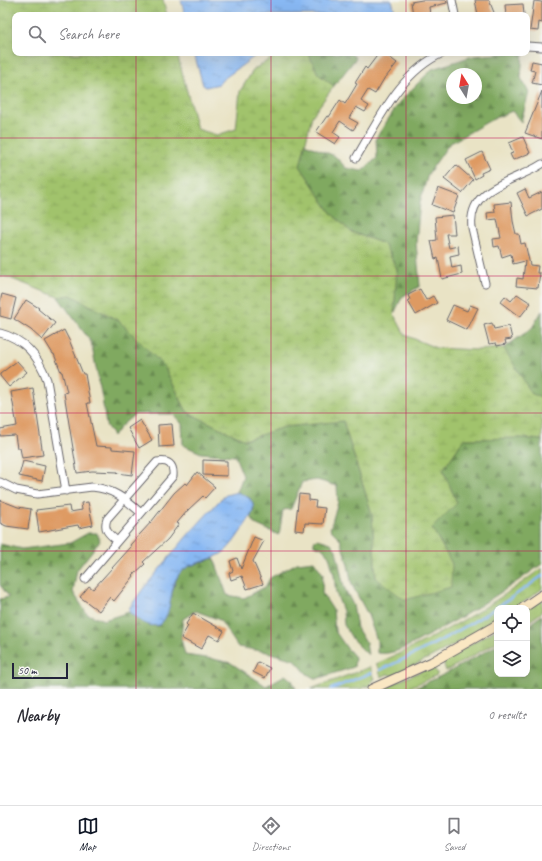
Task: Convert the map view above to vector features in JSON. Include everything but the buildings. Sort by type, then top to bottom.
[{"type":"street","points":[[452,0],[455,12]]},
{"type":"street","points":[[530,46],[542,47]]},
{"type":"street","points":[[356,158],[401,85],[420,67],[438,56]]},
{"type":"street","points":[[485,283],[472,228],[471,220],[474,208],[478,200],[487,192],[542,164]]},
{"type":"street","points":[[0,333],[14,338],[25,345],[37,358],[43,368],[48,380],[66,491]]},
{"type":"street","points":[[85,579],[173,476],[170,463],[162,461],[156,462],[107,519],[105,525],[106,530],[108,534],[117,541]]},
{"type":"street","points":[[0,482],[26,493],[43,494],[92,487],[101,488],[110,490],[142,513]]},
{"type":"street","points":[[527,605],[542,595]]},
{"type":"street","points":[[372,689],[432,662],[494,627]]},
{"type":"green space","points":[[0,0],[163,0],[166,12],[12,12],[12,56],[178,56],[197,129],[217,135],[236,129],[240,91],[254,69],[275,56],[309,56],[318,74],[334,86],[312,116],[300,166],[331,213],[351,232],[384,244],[397,269],[394,314],[405,335],[436,348],[478,350],[504,348],[532,394],[542,397],[542,440],[521,438],[464,439],[443,470],[457,503],[432,528],[452,564],[451,587],[405,600],[376,578],[372,514],[343,421],[284,427],[245,440],[187,412],[164,366],[119,321],[71,295],[58,297],[7,277],[0,276]]},
{"type":"green space","points":[[309,56],[354,56],[356,58],[334,86],[318,74]]},
{"type":"green space","points":[[473,56],[523,56],[521,78],[529,92],[521,122],[512,111],[489,121],[449,144],[428,174],[420,202],[416,243],[420,286],[402,297],[394,314],[397,269],[384,244],[351,232],[331,213],[300,166],[305,144],[335,156],[346,168],[362,171],[377,158],[376,138],[400,101],[432,69]]},
{"type":"green space","points":[[71,295],[119,321],[164,366],[187,412],[245,440],[284,427],[343,421],[372,514],[376,578],[452,564],[432,528],[457,503],[443,470],[464,439],[521,438],[542,440],[542,564],[488,601],[418,641],[405,648],[391,652],[377,653],[377,641],[368,615],[352,585],[340,539],[330,529],[338,502],[337,486],[317,480],[302,482],[291,509],[283,510],[279,535],[255,524],[251,516],[254,509],[250,498],[237,492],[243,476],[235,456],[201,453],[183,445],[182,424],[173,414],[135,414],[121,426],[113,436],[106,425],[91,342],[58,297]]},
{"type":"green space","points":[[542,311],[542,397],[532,395],[504,348],[532,328]]},
{"type":"green space","points":[[88,533],[97,533],[100,541],[77,570],[73,592],[87,614],[104,620],[129,612],[147,624],[155,626],[160,625],[179,574],[184,568],[214,558],[227,595],[244,598],[265,587],[270,578],[297,563],[314,561],[323,574],[322,593],[333,610],[335,631],[355,657],[354,667],[316,679],[307,674],[295,660],[267,652],[238,647],[220,620],[196,611],[183,619],[181,638],[185,655],[231,663],[266,686],[285,675],[292,680],[296,689],[0,689],[0,599],[9,597],[0,585],[0,544],[22,549],[70,543]]},
{"type":"green space","points":[[318,539],[331,543],[336,550],[344,587],[353,605],[357,628],[366,643],[368,655],[353,640],[344,625],[343,611],[336,593],[334,575],[329,556],[322,548],[314,545],[314,541]]},
{"type":"green space","points":[[542,568],[542,589],[519,605],[494,605],[494,621],[471,635],[392,676],[388,674],[381,677],[380,670],[376,664],[420,644],[462,621],[483,609]]},
{"type":"green space","points":[[542,599],[542,612],[530,621],[530,607]]},
{"type":"green space","points":[[542,615],[542,689],[413,689],[447,673],[494,647],[494,677],[530,677],[530,624]]},
{"type":"green space","points":[[494,631],[494,644],[446,671],[443,662],[448,660],[448,657]]},
{"type":"green space","points":[[370,667],[372,672],[371,674],[373,674],[375,679],[372,681],[371,685],[360,689],[311,689]]},
{"type":"green space","points":[[433,667],[437,675],[406,689],[381,689],[426,669]]},
{"type":"water","points":[[181,0],[392,0],[394,8],[393,12],[184,12]]},
{"type":"water","points":[[195,56],[255,56],[222,80],[219,84],[206,87],[203,85]]},
{"type":"water","points":[[237,492],[249,498],[253,503],[253,511],[251,516],[225,551],[216,557],[188,567],[179,574],[173,586],[167,613],[160,625],[155,626],[147,624],[129,612],[130,607],[143,589],[187,536],[220,500],[226,495]]},
{"type":"waterway","points":[[380,670],[464,628],[504,603],[542,576]]},
{"type":"waterway","points":[[331,689],[371,673]]}]
